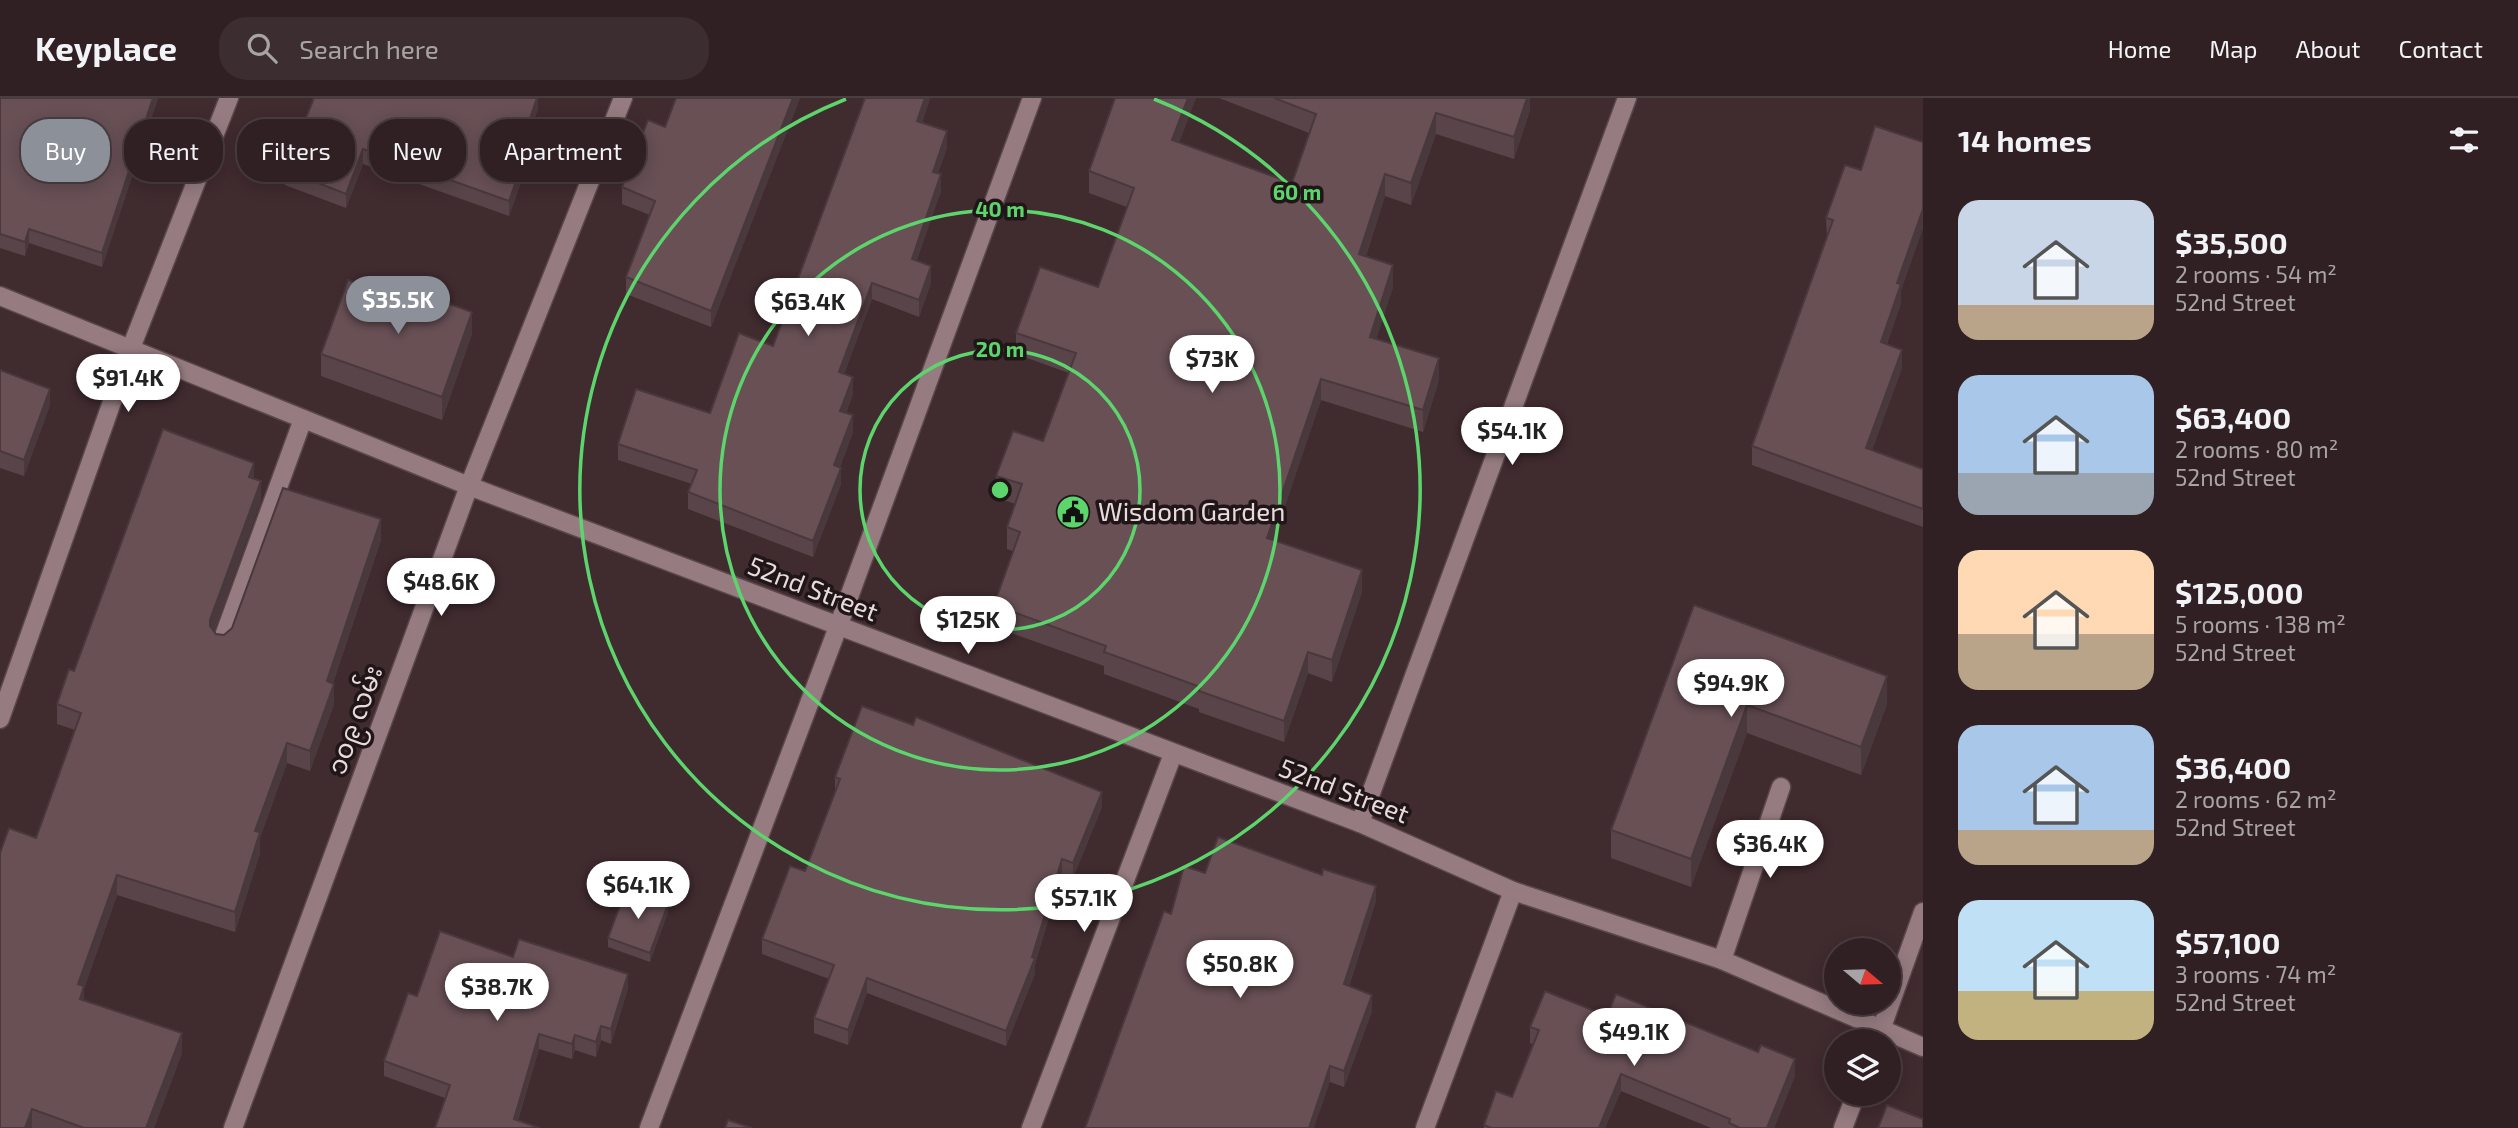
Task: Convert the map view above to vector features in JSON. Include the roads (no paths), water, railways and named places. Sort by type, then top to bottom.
[{"type":"street","points":[[0,719],[131,348],[229,98]]},
{"type":"street","name":"၁၀၉ လမ်း","points":[[233,1128],[469,486],[623,98]]},
{"type":"street","points":[[649,1128],[838,627],[1032,98]]},
{"type":"street","points":[[1360,823],[1627,98]]},
{"type":"street","name":"52nd Street","points":[[0,296],[469,486],[1360,823],[1513,891],[1722,960],[1866,1029]]},
{"type":"street","points":[[221,644],[303,419]]},
{"type":"street","points":[[1031,1128],[1173,754]]},
{"type":"street","points":[[1722,960],[1781,787]]},
{"type":"street","points":[[1424,1128],[1513,891]]},
{"type":"street","points":[[1881,1029],[1923,912]]},
{"type":"street","name":"52nd Street","points":[[1901,1041],[1923,1047]]},
{"type":"street","points":[[1843,1128],[1851,1106]]},
{"type":"place","name":"Wisdom Garden","points":[[1073,512]]}]
